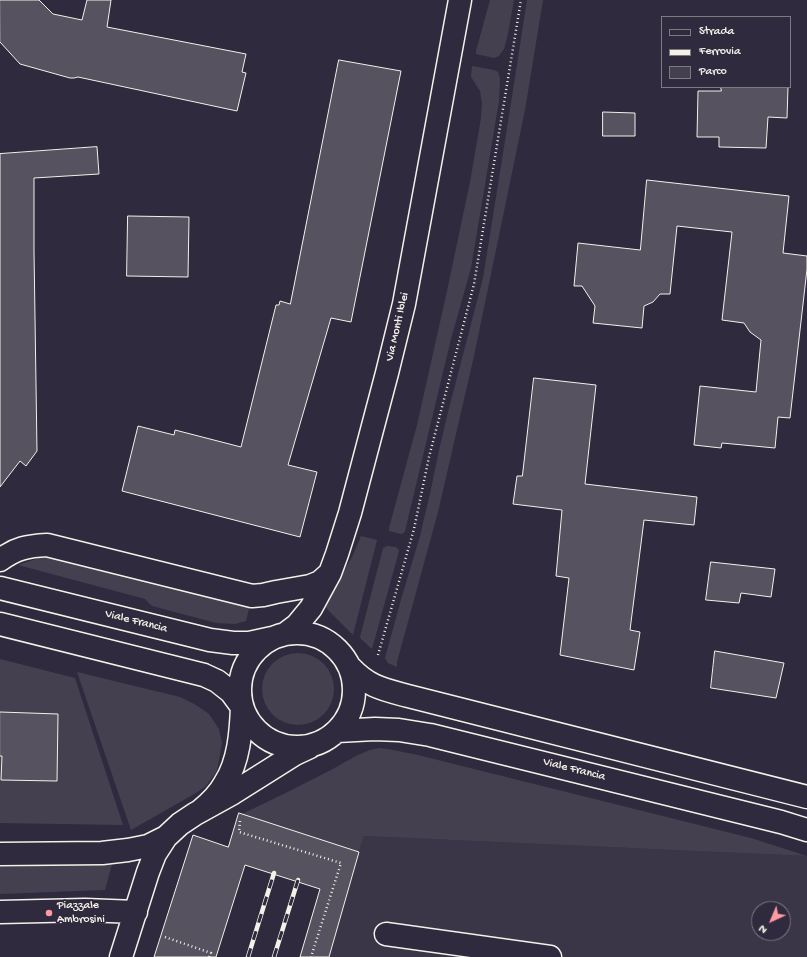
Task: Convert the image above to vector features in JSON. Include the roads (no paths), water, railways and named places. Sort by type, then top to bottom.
[{"type":"street","name":"Via Monti Iblei","points":[[279,636],[297,625],[311,608],[330,573],[350,513],[404,304],[460,0]]},
{"type":"street","points":[[0,560],[18,549],[47,545],[252,596],[310,586],[320,582],[330,573]]},
{"type":"street","name":"Viale Francia","points":[[0,588],[210,640],[233,643],[249,643],[279,636]]},
{"type":"street","points":[[0,624],[204,676],[217,681],[231,692],[251,722],[261,733],[273,741],[287,746],[301,747],[316,744]]},
{"type":"street","points":[[200,811],[220,792],[230,774],[241,728],[241,681],[245,668],[252,655],[261,646],[279,636],[301,633],[316,636],[330,643],[342,654],[356,674],[376,687],[807,797]]},
{"type":"street","points":[[122,957],[148,872],[155,854],[166,837],[180,824],[200,811],[233,793],[295,754],[327,738],[337,731],[346,720],[352,708],[354,680],[350,667]]},
{"type":"street","name":"Viale Francia","points":[[337,731],[375,728],[430,735],[781,822],[807,830]]},
{"type":"street","points":[[0,854],[102,853],[148,846],[166,837]]},
{"type":"street","points":[[0,912],[85,910],[136,912]]},
{"type":"street","points":[[386,934],[550,957]]},
{"type":"railway","points":[[248,957],[274,873]]},
{"type":"railway","points":[[274,957],[298,880]]},
{"type":"place","name":"Piazzale Ambrosini","points":[[49,913]]}]
